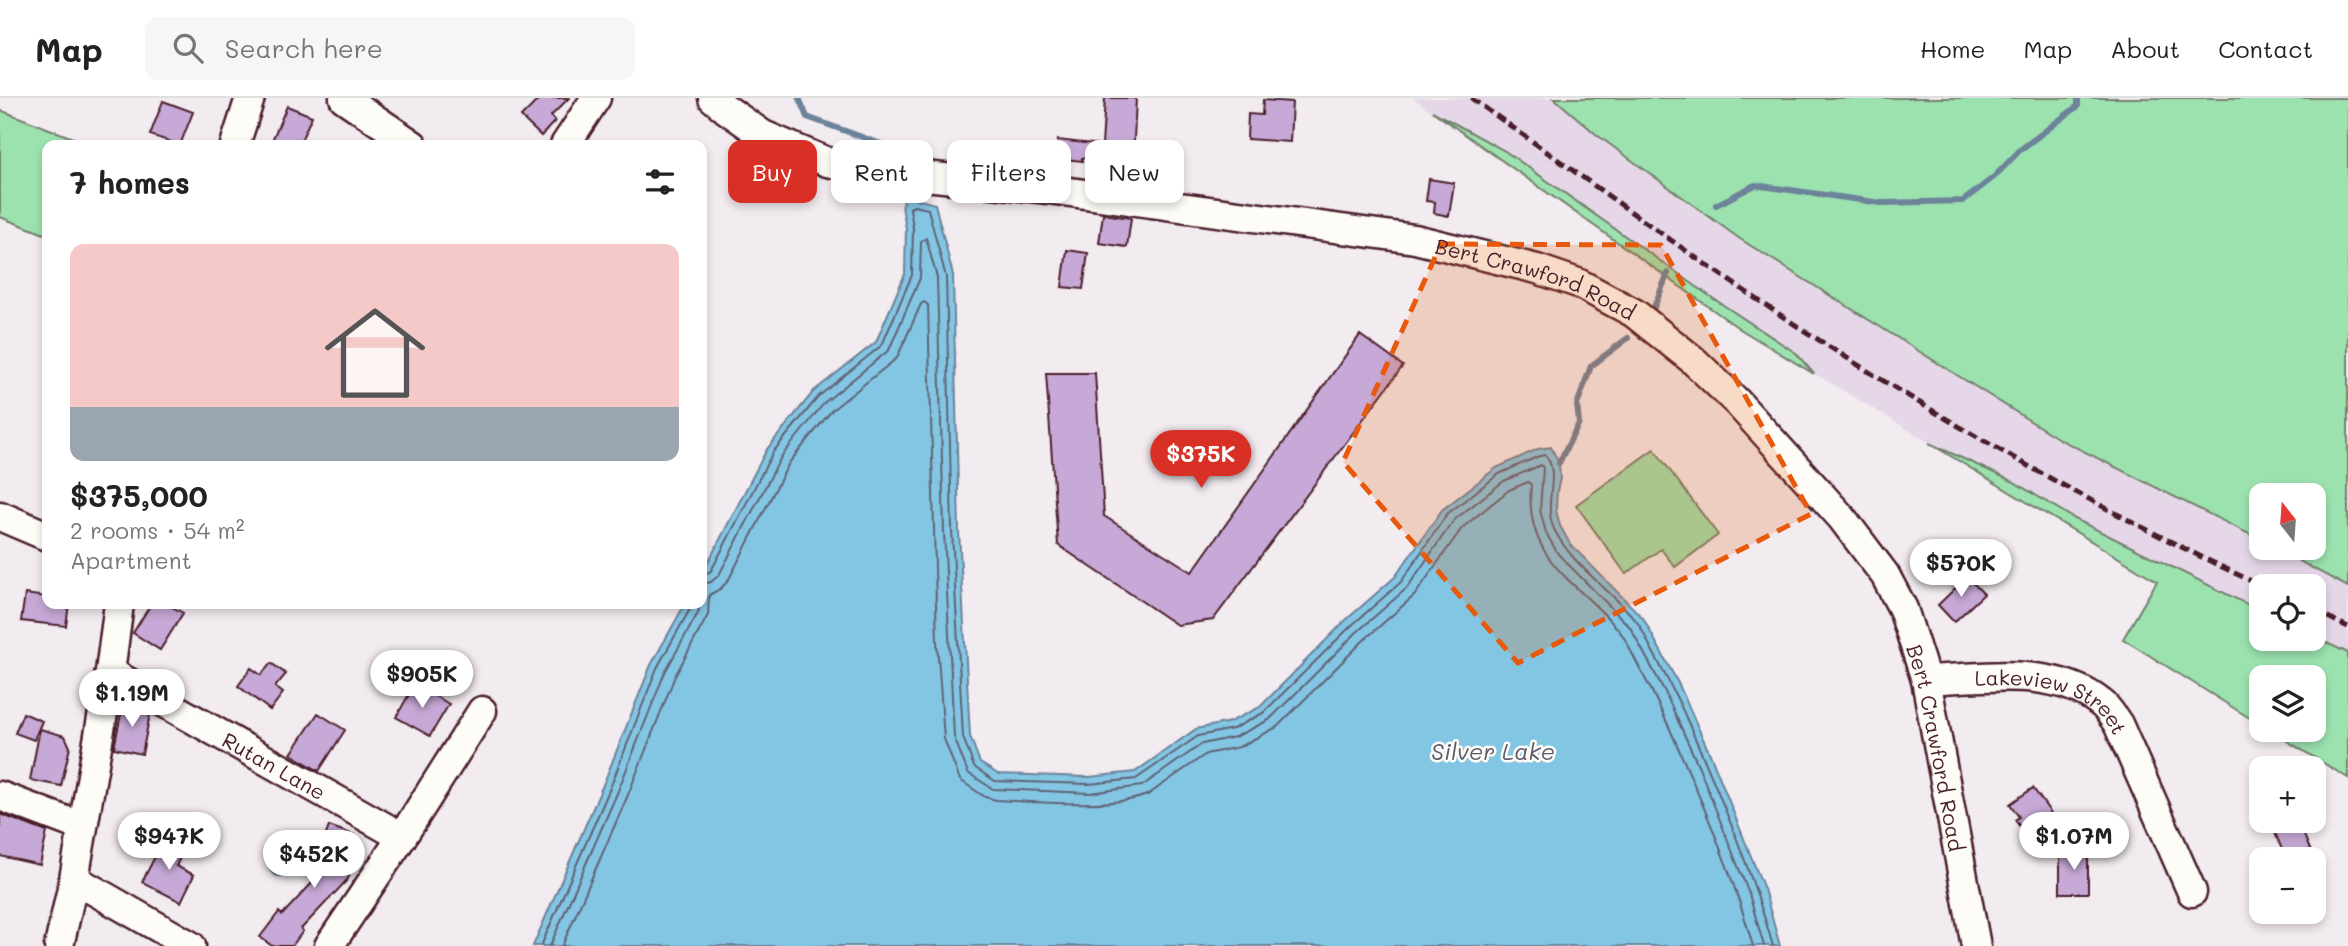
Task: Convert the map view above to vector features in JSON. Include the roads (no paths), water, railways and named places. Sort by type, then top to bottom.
[{"type":"street","points":[[237,140],[250,98]]},
{"type":"street","points":[[344,98],[406,140]]},
{"type":"street","points":[[568,140],[597,98]]},
{"type":"street","name":"Bert Crawford Road","points":[[713,98],[763,135],[827,162],[868,170],[1048,189],[1415,239],[1537,269],[1578,283],[1634,313],[1693,360],[1737,402],[1842,518],[1885,575],[1903,609],[1926,680],[1976,946]]},
{"type":"street","points":[[0,516],[42,534]]},
{"type":"street","points":[[60,946],[110,672],[118,609]]},
{"type":"street","name":"Rutan Lane","points":[[110,672],[402,837]]},
{"type":"street","name":"Lakeview Street","points":[[1926,680],[2030,677],[2057,681],[2079,689],[2102,704],[2118,724],[2192,892]]},
{"type":"street","points":[[329,946],[482,711]]},
{"type":"street","points":[[0,796],[82,827]]},
{"type":"street","points":[[74,878],[191,946]]},
{"type":"water","name":"Silver Lake","points":[[903,203],[935,204],[953,275],[959,531],[970,736],[980,763],[998,774],[1089,777],[1135,772],[1196,729],[1230,722],[1260,707],[1346,620],[1395,577],[1442,510],[1496,468],[1538,449],[1551,447],[1559,463],[1556,510],[1560,526],[1570,544],[1643,618],[1679,685],[1713,761],[1764,889],[1780,946],[533,946],[603,785],[651,665],[682,609],[707,609],[707,564],[767,449],[814,391],[876,342],[905,274],[906,228]]},
{"type":"water","points":[[276,854],[284,854],[291,861],[291,869],[284,876],[276,876],[269,869],[269,861]]},
{"type":"waterway","points":[[799,98],[807,117],[870,140]]},
{"type":"waterway","points":[[1716,205],[1755,185],[1881,203],[1963,201],[1994,177],[2020,150],[2078,106],[2078,98]]},
{"type":"waterway","points":[[1652,312],[1668,273]]},
{"type":"waterway","points":[[1559,463],[1579,423],[1577,405],[1591,366],[1628,338]]},
{"type":"railway","points":[[1471,98],[1717,272],[1875,376],[2066,487],[2249,580]]},
{"type":"railway","points":[[2326,616],[2348,627]]}]
